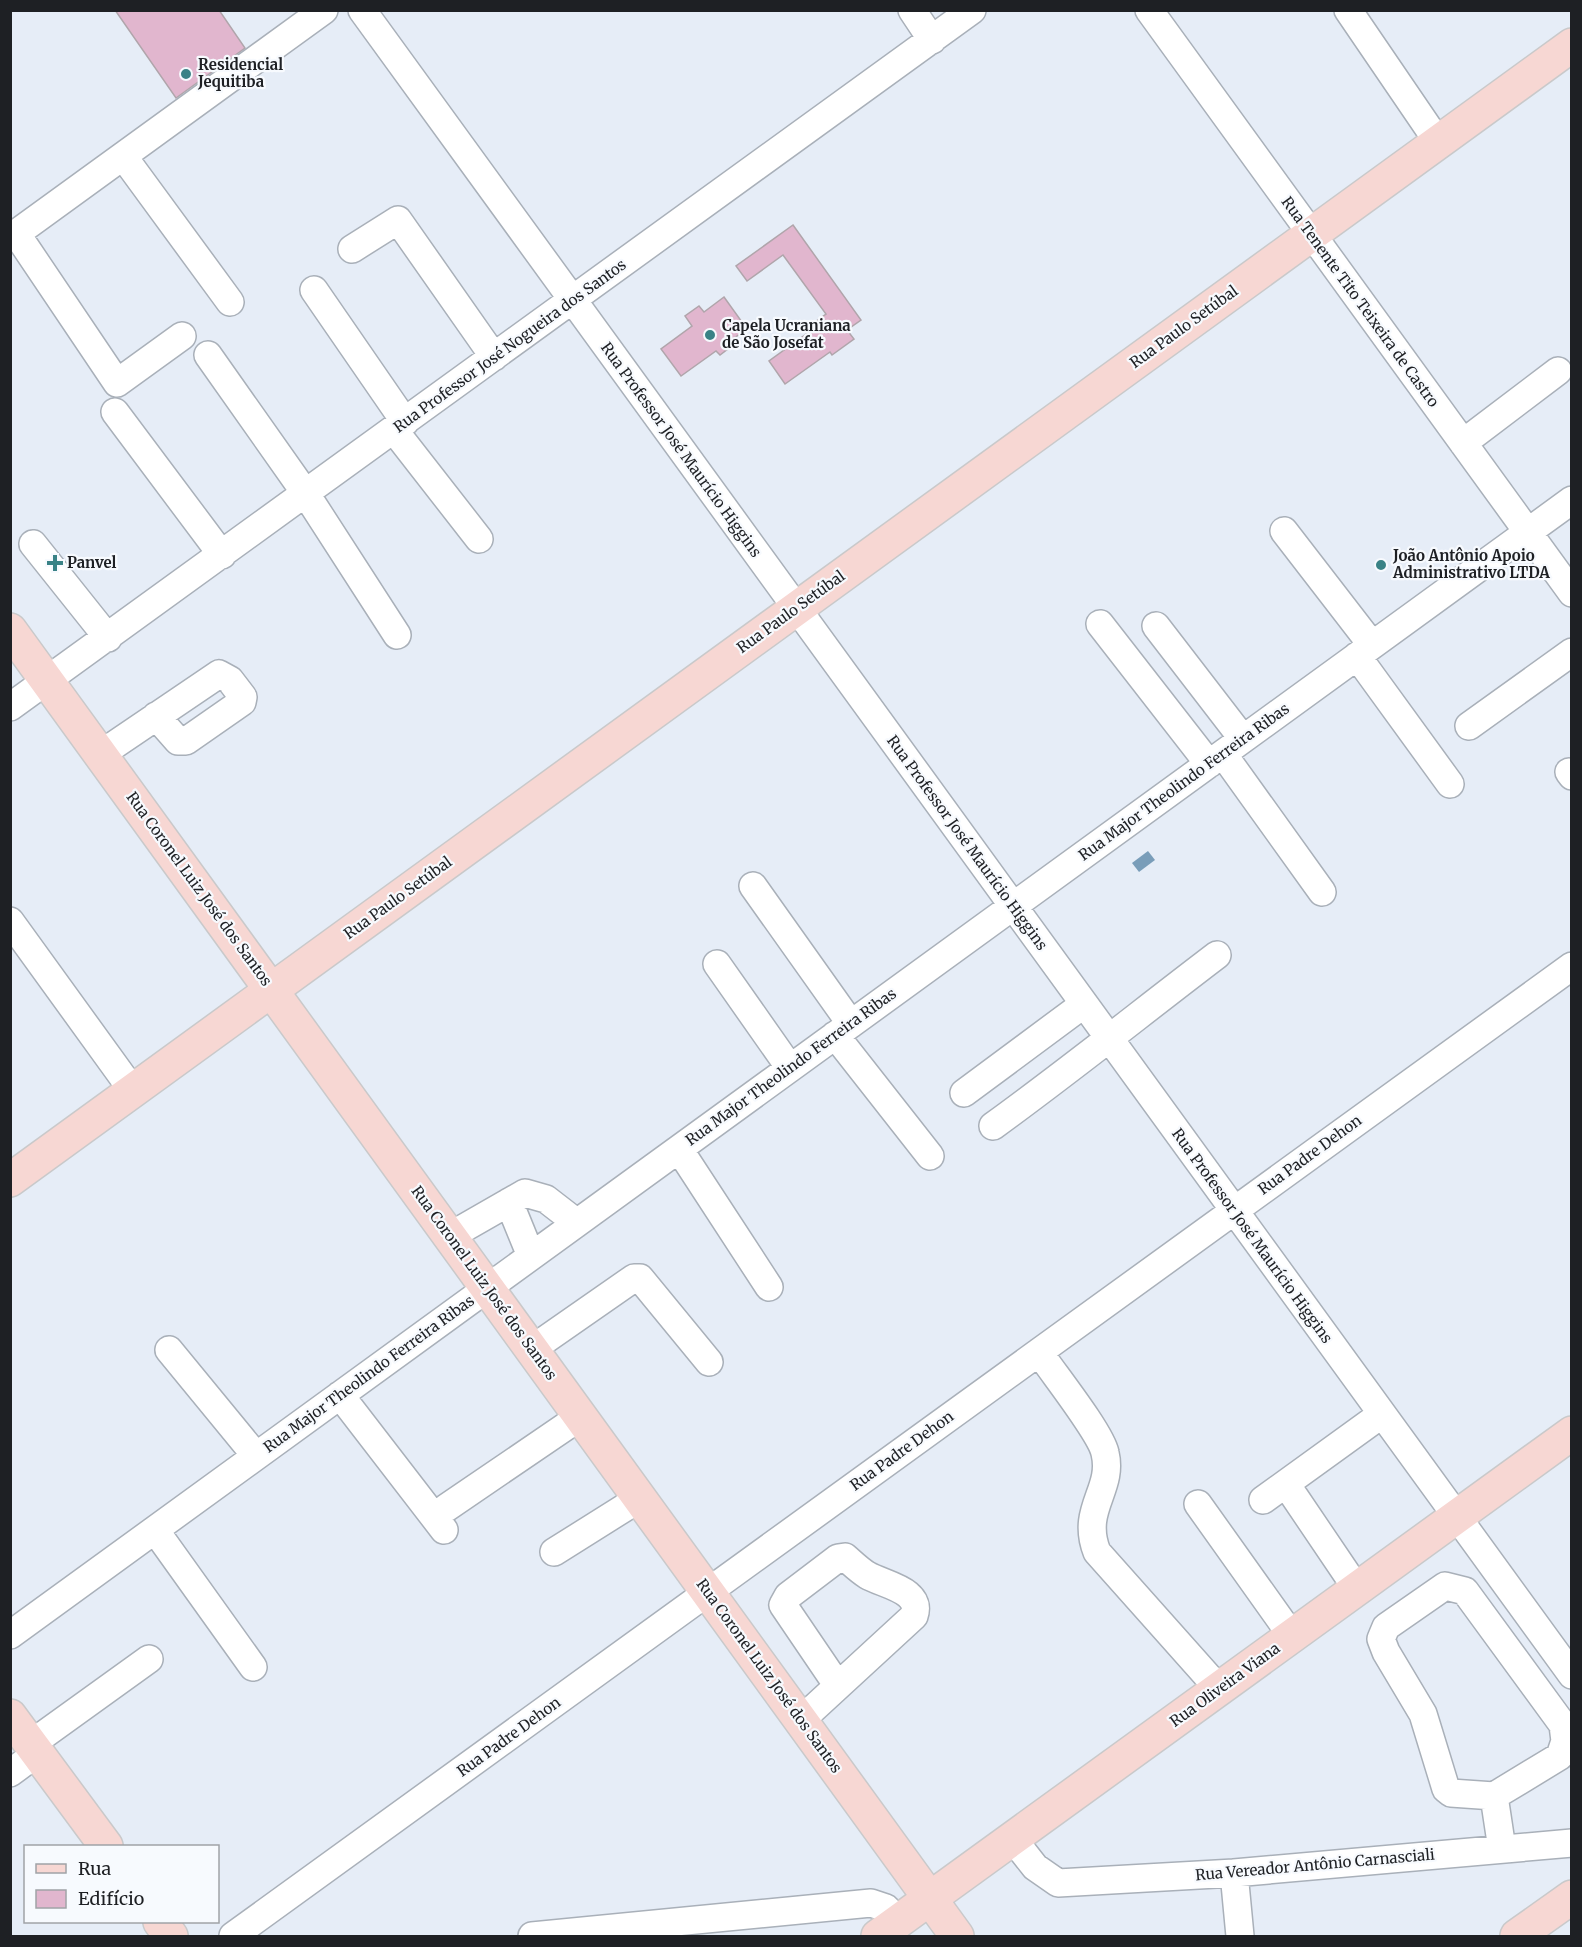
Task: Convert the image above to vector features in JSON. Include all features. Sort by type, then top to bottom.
[{"type":"main road","name":"Rua Paulo Setúbal","points":[[10,1180],[1572,45]]},
{"type":"main road","name":"Rua Coronel Luiz José dos Santos","points":[[10,630],[957,1936]]},
{"type":"main road","name":"Rua Oliveira Viana","points":[[887,1929],[1572,1433]]},
{"type":"main road","points":[[10,1716],[105,1845]]},
{"type":"main road","points":[[1517,1936],[1572,1897]]},
{"type":"main road","points":[[161,1923],[171,1936]]},
{"type":"street","points":[[182,336],[117,383],[14,235],[324,10]]},
{"type":"street","name":"Rua Professor José Maurício Higgins","points":[[362,10],[1572,1675]]},
{"type":"street","points":[[912,10],[932,40]]},
{"type":"street","name":"Rua Professor José Nogueira dos Santos","points":[[10,707],[48,682],[972,10]]},
{"type":"street","name":"Rua Tenente Tito Teixeira de Castro","points":[[1149,10],[1572,593]]},
{"type":"street","points":[[1348,10],[1438,142]]},
{"type":"street","points":[[123,156],[230,302]]},
{"type":"street","points":[[352,249],[398,220],[495,357]]},
{"type":"street","points":[[314,290],[399,426],[479,538]]},
{"type":"street","points":[[208,355],[306,494],[397,635]]},
{"type":"street","points":[[1459,438],[1553,366]]},
{"type":"street","points":[[115,412],[222,555]]},
{"type":"street","name":"Rua Major Theolindo Ferreira Ribas","points":[[10,1635],[1572,500]]},
{"type":"street","points":[[1284,531],[1365,651],[1450,784]]},
{"type":"street","points":[[33,544],[108,638]]},
{"type":"street","points":[[1100,624],[1225,752]]},
{"type":"street","points":[[1156,626],[1225,752],[1322,892]]},
{"type":"street","points":[[1468,726],[1572,652]]},
{"type":"street","points":[[101,754],[156,716]]},
{"type":"street","points":[[753,886],[843,1030],[930,1156]]},
{"type":"street","points":[[10,921],[133,1091]]},
{"type":"street","points":[[993,1126],[1084,1061],[1108,1038],[1217,955]]},
{"type":"street","points":[[717,964],[790,1068]]},
{"type":"street","name":"Rua Padre Dehon","points":[[233,1936],[1572,966]]},
{"type":"street","points":[[964,1093],[1084,1004]]},
{"type":"street","points":[[679,1149],[769,1287]]},
{"type":"street","points":[[450,1236],[525,1193],[536,1194],[577,1223]]},
{"type":"street","points":[[509,1202],[531,1256]]},
{"type":"street","points":[[532,1349],[634,1278],[640,1278],[709,1362]]},
{"type":"street","points":[[169,1350],[256,1456]]},
{"type":"street","points":[[1039,1352],[1105,1453],[1106,1477],[1092,1515],[1090,1536],[1097,1552],[1219,1689]]},
{"type":"street","points":[[340,1395],[445,1519],[581,1416]]},
{"type":"street","points":[[1263,1500],[1382,1414]]},
{"type":"street","points":[[1286,1484],[1357,1589]]},
{"type":"street","points":[[554,1552],[640,1498]]},
{"type":"street","points":[[1198,1504],[1292,1636]]},
{"type":"street","points":[[155,1530],[253,1666]]},
{"type":"street","points":[[801,1720],[838,1686],[914,1616],[917,1608],[915,1601],[900,1589],[868,1575],[845,1557],[838,1558],[788,1596],[783,1605],[838,1686]]},
{"type":"street","points":[[1445,1586],[1465,1591],[1563,1725],[1565,1742],[1560,1756],[1494,1796],[1451,1793],[1446,1789],[1424,1714],[1386,1652],[1381,1639],[1386,1628],[1445,1586]]},
{"type":"street","points":[[10,1773],[34,1748],[148,1659]]},
{"type":"street","points":[[1494,1796],[1502,1849]]},
{"type":"street","name":"Rua Vereador Antônio Carnasciali","points":[[1013,1839],[1035,1867],[1058,1883],[1234,1873],[1572,1843]]},
{"type":"street","points":[[1234,1873],[1240,1936]]},
{"type":"street","points":[[532,1936],[871,1904],[886,1908],[887,1929]]},
{"type":"water","points":[[1148,851],[1155,860],[1139,872],[1132,863]]},
{"type":"building","name":"Residencial Jequitiba","points":[[115,10],[219,10],[245,48],[176,98]]},
{"type":"building","points":[[793,225],[861,320],[847,330],[854,339],[832,355],[830,352],[785,384],[769,361],[813,329],[811,325],[826,314],[783,255],[747,281],[736,266]]},
{"type":"building","name":"Capela Ucraniana de São Josefat","points":[[724,297],[747,329],[730,341],[733,345],[720,355],[716,351],[681,376],[661,349],[692,326],[685,316],[699,306],[704,312]]},
{"type":"place","name":"Residencial Jequitiba","points":[[186,74]]},
{"type":"place","name":"Capela Ucraniana de São Josefat","points":[[710,335]]},
{"type":"place","name":"Panvel","points":[[55,563]]},
{"type":"place","name":"João Antônio Apoio Administrativo LTDA","points":[[1381,565]]}]
